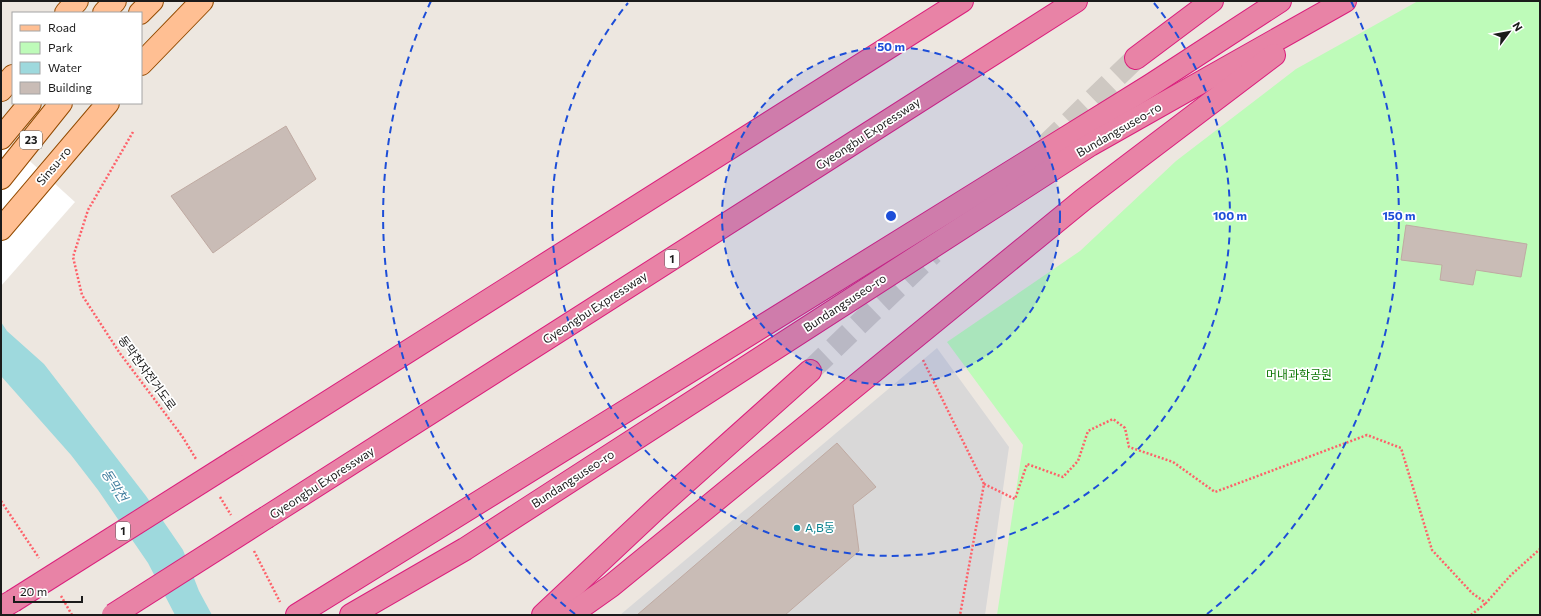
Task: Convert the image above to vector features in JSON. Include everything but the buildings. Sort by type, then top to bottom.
[{"type":"highway","name":"1","points":[[7,604],[962,1]]},
{"type":"highway","name":"Gyeongbu Expressway","points":[[113,615],[1076,1]]},
{"type":"highway","points":[[1136,58],[1212,1]]},
{"type":"highway","name":"Bundangsuseo-ro","points":[[290,610],[341,588],[1144,89],[1280,1]]},
{"type":"highway","points":[[570,615],[611,586],[1084,199],[1343,3]]},
{"type":"highway","name":"Bundangsuseo-ro","points":[[352,615],[466,549],[1090,145],[1343,3]]},
{"type":"highway","points":[[544,615],[657,508],[810,370]]},
{"type":"main road","points":[[67,12],[77,1]]},
{"type":"main road","points":[[105,12],[115,1]]},
{"type":"main road","points":[[141,12],[152,1]]},
{"type":"main road","points":[[142,63],[202,1]]},
{"type":"main road","points":[[1,90],[12,77]]},
{"type":"main road","name":"23","points":[[1,138],[29,104]]},
{"type":"main road","name":"23","points":[[1,178],[60,104]]},
{"type":"main road","name":"Sinsu-ro","points":[[1,229],[107,104]]},
{"type":"path","name":"동막천자전거도로","points":[[133,132],[88,210],[74,257],[82,295],[119,352],[182,436],[198,463]]},
{"type":"path","points":[[913,338],[984,484],[960,615]]},
{"type":"path","points":[[984,484],[1015,499],[1027,464],[1063,477],[1078,461],[1088,431],[1113,419],[1125,428],[1130,446],[1173,462],[1215,492],[1367,435],[1401,448],[1432,550],[1472,593],[1486,603]]},
{"type":"path","points":[[219,496],[232,516]]},
{"type":"path","points":[[1471,615],[1486,603],[1512,575],[1540,549]]},
{"type":"path","points":[[253,550],[290,610]]},
{"type":"shaded area","points":[[937,348],[1009,447],[985,615],[620,615]]},
{"type":"green space","name":"머내과학공원","points":[[1418,1],[1540,1],[1540,615],[997,615],[1023,445],[947,342],[1080,251],[1176,161],[1296,69]]},
{"type":"water","name":"동막천","points":[[1,322],[7,331],[44,364],[146,496],[183,550],[199,591],[212,615],[175,615],[148,563],[98,490],[71,455],[1,376]]},
{"type":"pier","points":[[1,135],[75,202],[1,286]]},
{"type":"tunnel","points":[[1046,145],[1136,58]]},
{"type":"tunnel","points":[[810,371],[933,253]]},
{"type":"place","name":"A,B동","points":[[797,528]]}]
